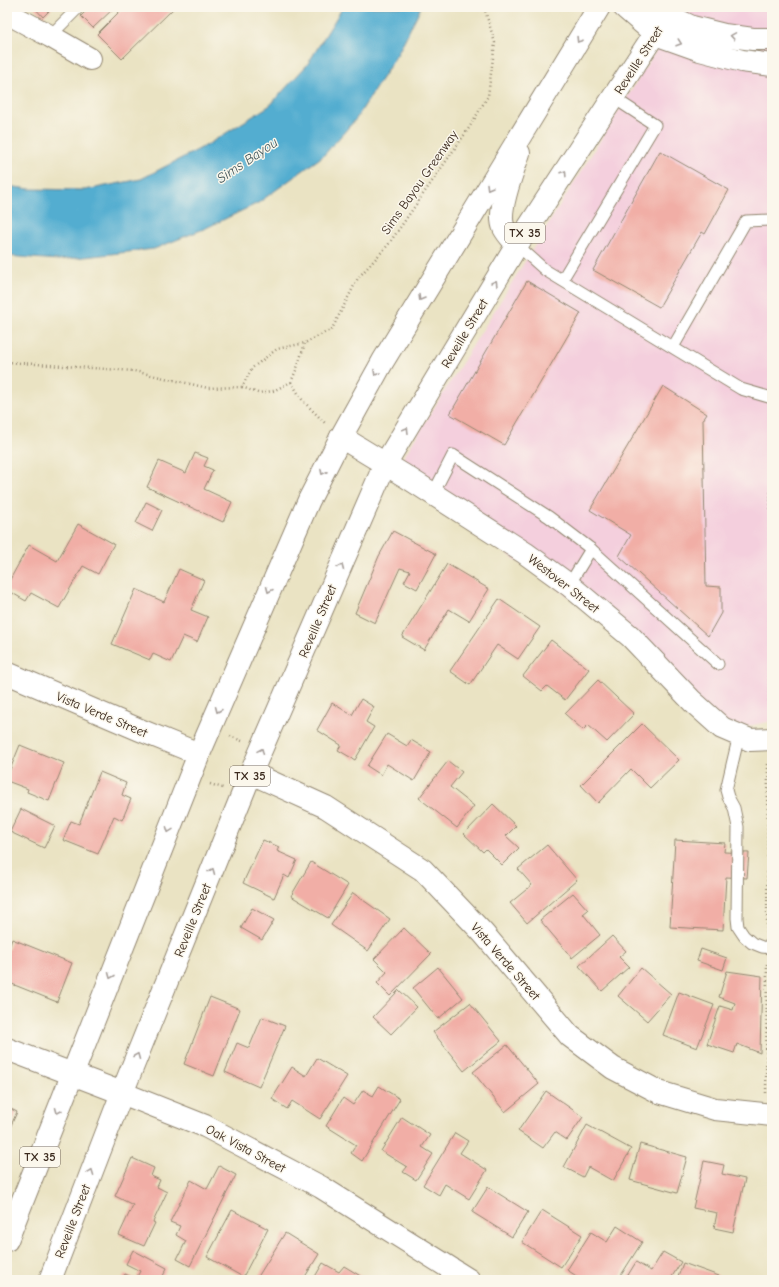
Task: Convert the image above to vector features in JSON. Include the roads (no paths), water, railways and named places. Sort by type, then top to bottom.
[{"type":"main road","name":"TX 35","points":[[7,1240],[199,754],[309,500],[382,361],[599,7]]},
{"type":"main road","points":[[624,7],[655,34],[700,50],[742,61],[772,65]]},
{"type":"main road","points":[[645,7],[669,11],[687,26],[724,35],[772,40]]},
{"type":"main road","name":"Reveille Street","points":[[50,1280],[122,1092],[251,773],[386,464],[518,245],[669,11]]},
{"type":"main road","points":[[7,13],[90,59]]},
{"type":"main road","points":[[518,245],[504,229],[501,218],[505,196],[532,116]]},
{"type":"main road","name":"Westover Street","points":[[341,437],[525,553],[569,585],[630,636],[692,701],[722,728],[750,740],[772,739]]},
{"type":"main road","name":"Vista Verde Street","points":[[7,673],[199,754]]},
{"type":"main road","name":"Vista Verde Street","points":[[251,773],[326,806],[423,870],[483,933],[570,1036],[613,1068],[659,1092],[715,1109],[772,1115]]},
{"type":"main road","name":"Oak Vista Street","points":[[7,1048],[122,1092],[205,1126],[321,1187],[469,1280]]},
{"type":"lane","points":[[50,36],[79,7]]},
{"type":"lane","points":[[562,280],[654,125],[614,98]]},
{"type":"lane","points":[[673,347],[746,221],[772,220]]},
{"type":"lane","points":[[518,245],[545,270],[741,389],[772,398]]},
{"type":"lane","points":[[433,494],[453,455],[549,517],[591,549],[718,664]]},
{"type":"lane","points":[[569,585],[591,549]]},
{"type":"lane","points":[[739,735],[726,790],[734,808],[738,827],[738,927],[744,936],[752,943],[770,948]]},
{"type":"water","name":"Sims Bayou","points":[[343,7],[421,7],[398,53],[356,119],[323,156],[258,203],[206,228],[154,249],[58,260],[7,256],[7,186],[30,189],[85,190],[141,179],[207,145],[269,106],[307,65]]}]
